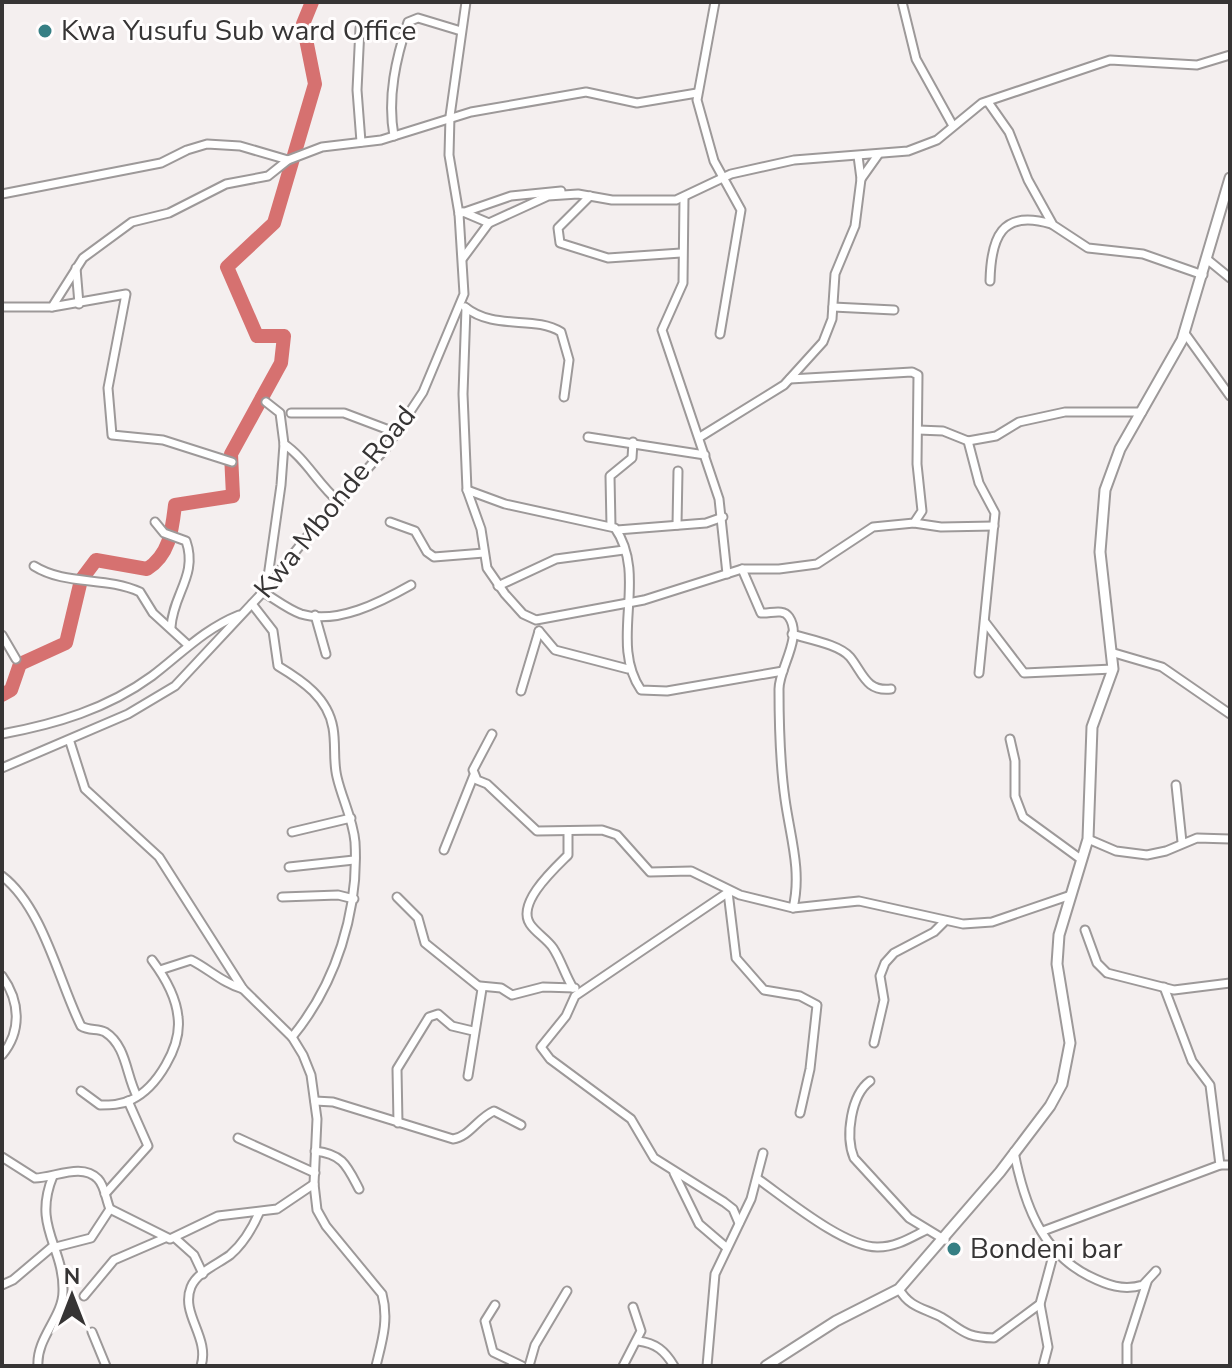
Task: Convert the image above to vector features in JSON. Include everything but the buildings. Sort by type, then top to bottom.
[{"type":"street","name":"Kwa Mbonde Road","points":[[2,768],[70,742],[128,714],[175,686],[252,604],[397,433],[423,392],[464,305],[461,213],[449,155],[450,116],[466,2]]},
{"type":"street","points":[[715,2],[697,93],[722,178],[741,210],[720,334]]},
{"type":"street","points":[[902,2],[916,59],[952,124]]},
{"type":"street","points":[[394,136],[390,116],[396,64],[408,22],[418,18],[461,31]]},
{"type":"street","points":[[360,28],[357,101],[361,142]]},
{"type":"street","points":[[461,213],[524,193],[546,190],[590,196],[671,200],[722,178],[794,160],[908,151],[933,141],[952,124],[988,102],[1110,60],[1197,65],[1230,55]]},
{"type":"street","points":[[52,307],[76,268],[132,222],[169,213],[226,184],[268,176],[288,160],[322,147],[394,136],[450,116],[590,91],[637,103],[697,93]]},
{"type":"street","points":[[988,102],[1009,132],[1028,180],[1053,225]]},
{"type":"street","points":[[2,194],[161,163],[207,144],[240,146],[288,160]]},
{"type":"street","points":[[861,179],[878,155]]},
{"type":"street","points":[[700,437],[790,379],[823,342],[833,307],[835,274],[854,231],[861,179],[858,156]]},
{"type":"street","points":[[766,1366],[836,1321],[899,1289],[945,1240],[1050,1106],[1068,1064],[1070,1043],[1057,964],[1059,935],[1088,839],[1092,727],[1113,669],[1114,653],[1100,525],[1112,466],[1184,332],[1230,178]]},
{"type":"street","points":[[463,258],[489,223],[530,202],[578,194]]},
{"type":"street","points":[[590,196],[558,228],[560,243],[608,258],[681,253]]},
{"type":"street","points":[[684,197],[683,283],[662,330],[700,437],[723,517],[727,574]]},
{"type":"street","points":[[461,213],[489,223]]},
{"type":"street","points":[[990,281],[993,246],[1007,226],[1019,220],[1053,225],[1088,248],[1143,254],[1203,275]]},
{"type":"street","points":[[1208,260],[1230,278]]},
{"type":"street","points":[[76,268],[79,304]]},
{"type":"street","points":[[2,307],[52,307],[126,294],[108,388],[112,435],[163,440],[232,462]]},
{"type":"street","points":[[564,397],[569,360],[561,332],[552,328],[495,322],[464,305],[463,394],[467,490],[481,529],[487,568],[498,586],[523,614],[539,621],[630,603],[742,569],[779,569],[817,564],[873,527],[914,523],[941,527],[994,526]]},
{"type":"street","points":[[833,307],[894,310]]},
{"type":"street","points":[[1184,332],[1230,396]]},
{"type":"street","points":[[790,379],[914,373],[920,383],[918,430],[922,511],[914,523]]},
{"type":"street","points":[[266,402],[280,413],[284,444],[265,589],[293,610],[315,615],[366,610],[379,598],[411,585]]},
{"type":"street","points":[[918,430],[943,431],[968,441],[996,436],[1013,424],[1065,412],[1142,412]]},
{"type":"street","points":[[291,413],[344,413],[397,433]]},
{"type":"street","points":[[588,437],[705,455]]},
{"type":"street","points":[[968,441],[979,483],[995,513],[979,673]]},
{"type":"street","points":[[633,442],[632,458],[610,476],[614,528],[624,550],[630,603],[628,669],[645,692],[783,671]]},
{"type":"street","points":[[284,444],[295,452],[319,485],[338,501]]},
{"type":"street","points":[[677,525],[678,471]]},
{"type":"street","points":[[467,490],[505,504],[614,528],[677,525],[723,517]]},
{"type":"street","points":[[155,522],[164,533],[186,541],[190,552],[189,578],[173,606],[171,627]]},
{"type":"street","points":[[390,522],[415,531],[427,552],[434,557],[484,553]]},
{"type":"street","points":[[498,586],[556,559],[624,550]]},
{"type":"street","points":[[34,566],[62,578],[76,577],[130,587],[140,592],[153,613],[188,645]]},
{"type":"street","points":[[742,569],[761,613],[783,612],[789,616],[792,634],[779,683],[779,725],[784,789],[798,877],[793,908]]},
{"type":"street","points":[[252,604],[273,631],[278,666],[307,684],[327,707],[334,729],[337,780],[351,818],[354,899],[321,998],[292,1037]]},
{"type":"street","points":[[2,734],[40,727],[105,705],[153,675],[216,624],[242,614]]},
{"type":"street","points":[[315,615],[326,654]]},
{"type":"street","points":[[521,691],[539,631],[539,621]]},
{"type":"street","points":[[985,622],[1024,673],[1113,669]]},
{"type":"street","points":[[539,631],[555,650],[628,669]]},
{"type":"street","points":[[792,634],[845,652],[869,684],[891,689]]},
{"type":"street","points":[[2,635],[16,659]]},
{"type":"street","points":[[1114,653],[1162,667],[1230,714]]},
{"type":"street","points":[[444,850],[492,734]]},
{"type":"street","points":[[1010,739],[1015,761],[1015,796],[1023,817],[1082,860]]},
{"type":"street","points":[[70,742],[85,789],[159,857],[243,989],[292,1037],[311,1075],[315,1101],[314,1184],[317,1210],[326,1226],[382,1294],[386,1320],[376,1366]]},
{"type":"street","points":[[474,775],[537,831],[602,830],[617,835],[650,872],[691,871],[729,891],[793,908],[859,901],[915,911],[945,921],[992,922],[1071,895]]},
{"type":"street","points":[[1176,785],[1182,842]]},
{"type":"street","points":[[292,832],[351,818]]},
{"type":"street","points":[[568,831],[568,855],[530,901],[528,917],[530,924],[554,949],[573,988]]},
{"type":"street","points":[[1088,839],[1116,851],[1147,855],[1197,838],[1230,839]]},
{"type":"street","points":[[289,867],[354,860]]},
{"type":"street","points":[[2,876],[13,884],[49,948],[81,1026],[101,1030],[112,1039],[123,1053],[137,1096]]},
{"type":"street","points":[[729,891],[575,996],[566,1016],[544,1039],[542,1053],[631,1119],[654,1158],[724,1202],[733,1209],[739,1223]]},
{"type":"street","points":[[729,891],[736,958],[764,990],[800,996],[817,1005],[810,1069],[800,1113]]},
{"type":"street","points":[[282,897],[338,895],[354,899]]},
{"type":"street","points":[[397,897],[418,918],[425,943],[480,986],[501,988],[512,995],[543,987],[585,988]]},
{"type":"street","points":[[874,1043],[884,1000],[880,976],[885,963],[894,953],[934,932],[945,921]]},
{"type":"street","points":[[1085,930],[1103,972],[1174,990],[1230,983]]},
{"type":"street","points":[[81,1091],[100,1105],[128,1101],[160,1074],[177,1034],[179,1018],[175,1001],[152,960]]},
{"type":"street","points":[[160,970],[191,960],[219,975],[228,985],[243,989]]},
{"type":"street","points":[[2,976],[15,998],[16,1031],[2,1055]]},
{"type":"street","points":[[468,1076],[473,1031],[482,994],[480,986]]},
{"type":"street","points":[[1164,987],[1192,1061],[1210,1085],[1220,1165]]},
{"type":"street","points":[[398,1123],[397,1069],[429,1017],[438,1014],[452,1026],[473,1031]]},
{"type":"street","points":[[870,1081],[859,1092],[850,1147],[860,1167],[876,1185],[926,1230],[945,1240]]},
{"type":"street","points":[[105,1194],[148,1146],[128,1101]]},
{"type":"street","points":[[315,1101],[333,1102],[453,1139],[465,1136],[477,1120],[494,1111],[521,1125]]},
{"type":"street","points":[[238,1138],[315,1173]]},
{"type":"street","points":[[315,1151],[330,1153],[344,1160],[359,1189]]},
{"type":"street","points":[[1014,1152],[1021,1189],[1054,1252],[1073,1268],[1106,1285],[1137,1287],[1147,1282],[1156,1271]]},
{"type":"street","points":[[707,1366],[713,1288],[758,1179],[763,1153]]},
{"type":"street","points":[[2,1157],[35,1178],[73,1171],[94,1175],[110,1209],[165,1238]]},
{"type":"street","points":[[1043,1231],[1220,1165],[1230,1165]]},
{"type":"street","points":[[674,1173],[699,1224],[727,1248]]},
{"type":"street","points":[[38,1366],[46,1332],[62,1301],[63,1288],[44,1209],[53,1176]]},
{"type":"street","points":[[758,1179],[796,1207],[862,1244],[895,1245],[926,1230]]},
{"type":"street","points":[[84,1296],[114,1260],[165,1238],[175,1238],[218,1216],[277,1209],[314,1184]]},
{"type":"street","points":[[2,1285],[13,1280],[52,1248],[91,1238],[110,1209]]},
{"type":"street","points":[[203,1364],[200,1332],[188,1307],[190,1289],[203,1274],[237,1248],[259,1213]]},
{"type":"street","points":[[175,1238],[194,1255],[203,1274]]},
{"type":"street","points":[[1043,1366],[1048,1347],[1040,1304],[1054,1252]]},
{"type":"street","points":[[1127,1366],[1127,1344],[1147,1282]]},
{"type":"street","points":[[899,1289],[915,1307],[941,1317],[958,1332],[986,1337],[1000,1334],[1040,1304]]},
{"type":"street","points":[[529,1366],[535,1345],[567,1291]]},
{"type":"street","points":[[495,1305],[485,1327],[493,1352],[522,1366]]},
{"type":"street","points":[[623,1366],[641,1331],[633,1307]]},
{"type":"street","points":[[92,1332],[106,1366]]},
{"type":"street","points":[[638,1341],[651,1343],[665,1352],[674,1366]]},
{"type":"street","points":[[496,1366],[501,1358]]},
{"type":"waterway","points":[[2,695],[11,690],[20,664],[66,643],[81,580],[96,560],[147,569],[165,549],[175,505],[233,496],[231,454],[281,363],[284,336],[257,336],[227,267],[274,223],[315,84],[303,24],[312,2]]},
{"type":"place","name":"Kwa Yusufu Sub ward Office","points":[[45,31]]},
{"type":"place","name":"Bondeni bar","points":[[954,1249]]}]
